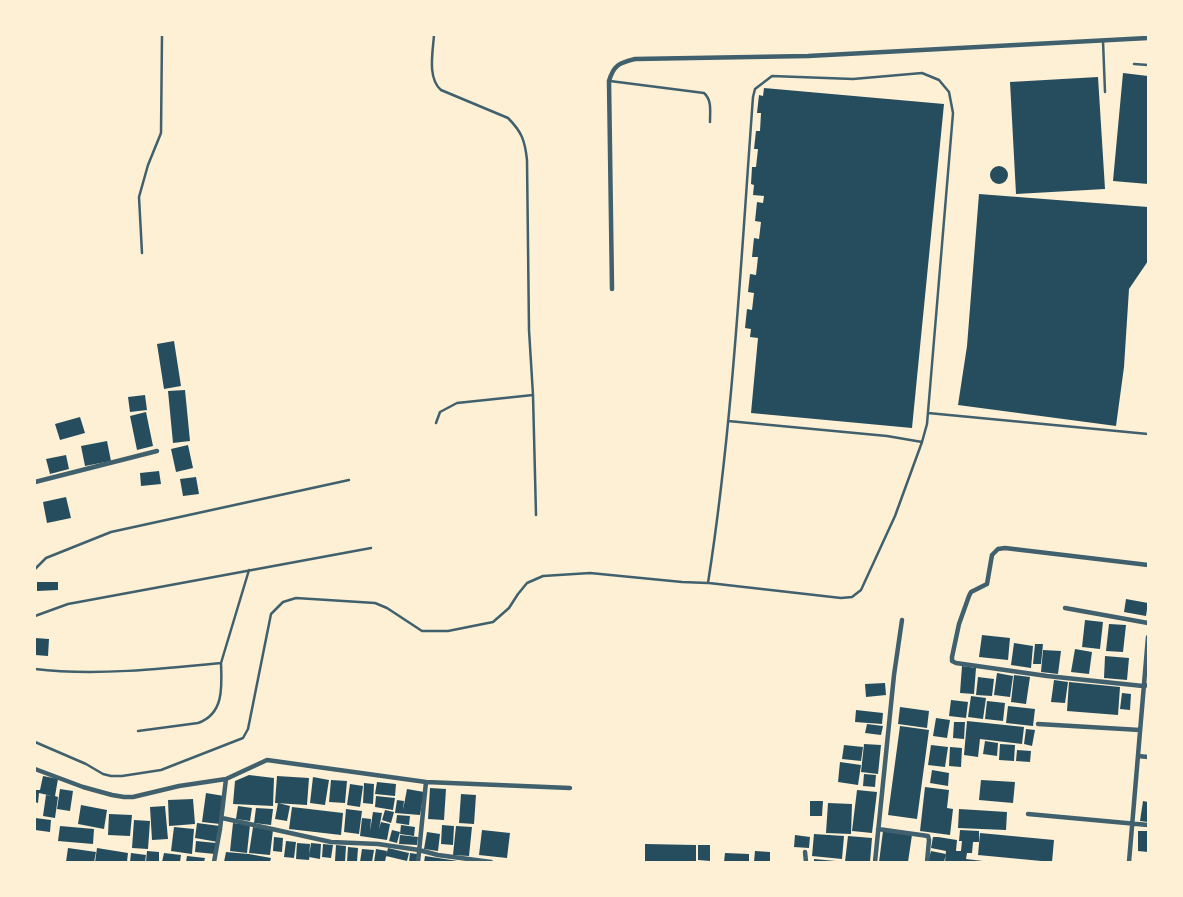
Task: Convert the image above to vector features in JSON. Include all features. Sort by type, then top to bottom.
[{"type":"street","points":[[612,289],[608,81],[612,70],[621,63],[636,59],[808,56],[1148,38]]},
{"type":"street","points":[[35,482],[157,452]]},
{"type":"street","points":[[1146,685],[1047,676],[956,663],[952,661],[952,657],[959,624],[969,596],[971,592],[987,584],[992,555],[998,549],[1005,548],[1148,565]]},
{"type":"street","points":[[1065,608],[1148,623]]},
{"type":"street","points":[[876,862],[894,675],[902,620]]},
{"type":"street","points":[[1129,862],[1142,702],[1146,685],[1148,637]]},
{"type":"street","points":[[1038,724],[1140,730]]},
{"type":"street","points":[[1138,756],[1148,757]]},
{"type":"street","points":[[35,769],[83,787],[124,797],[133,797],[179,786],[226,779],[267,760],[426,782],[570,788]]},
{"type":"street","points":[[214,862],[222,818],[226,779]]},
{"type":"street","points":[[418,862],[426,782]]},
{"type":"street","points":[[1028,814],[1148,825]]},
{"type":"street","points":[[222,818],[331,842],[378,844],[491,862]]},
{"type":"street","points":[[878,830],[928,836],[927,862]]},
{"type":"street","points":[[805,852],[806,862]]},
{"type":"lane","points":[[142,253],[139,197],[148,165],[161,134],[162,35]]},
{"type":"lane","points":[[434,35],[433,72],[436,86],[440,90],[508,118],[525,142],[527,160],[529,330],[533,395],[536,515]]},
{"type":"lane","points":[[1103,39],[1105,92]]},
{"type":"lane","points":[[1134,64],[1148,65]]},
{"type":"lane","points":[[35,742],[104,774],[116,776],[138,775],[161,770],[243,738],[248,729],[271,614],[283,602],[296,598],[375,603],[387,608],[422,631],[448,631],[493,622],[509,608],[527,583],[543,576],[590,573],[708,583],[841,598],[852,596],[861,590],[895,516],[927,424],[953,113],[949,92],[939,80],[922,73],[853,79],[772,76],[755,88],[733,370],[716,541],[708,583]]},
{"type":"lane","points":[[608,81],[704,93],[708,97],[710,104],[710,122]]},
{"type":"lane","points":[[436,423],[440,412],[457,403],[533,395]]},
{"type":"lane","points":[[928,413],[1148,434]]},
{"type":"lane","points":[[728,421],[887,436],[922,442]]},
{"type":"lane","points":[[35,568],[46,558],[111,532],[349,480]]},
{"type":"lane","points":[[35,616],[68,604],[370,548]]},
{"type":"lane","points":[[138,732],[198,723],[206,720],[216,710],[222,686],[221,664],[249,570]]},
{"type":"lane","points":[[35,669],[109,671],[221,664]]},
{"type":"lane","points":[[1142,702],[1148,702]]},
{"type":"building","points":[[1123,73],[1148,76],[1148,184],[1113,181]]},
{"type":"building","points":[[1098,77],[1105,189],[1016,194],[1010,82]]},
{"type":"building","points":[[764,88],[944,104],[912,428],[751,413],[758,338],[750,337],[751,329],[745,328],[747,309],[752,310],[754,293],[748,292],[750,274],[756,275],[758,257],[752,257],[754,238],[759,239],[761,222],[755,221],[757,202],[763,203],[764,196],[753,195],[754,185],[751,184],[752,167],[756,167],[758,149],[754,149],[756,131],[760,131],[761,113],[757,113],[759,95],[763,96]]},
{"type":"building","points":[[999,166],[1005,169],[1008,175],[1005,181],[999,184],[993,181],[990,175],[993,169]]},
{"type":"building","points":[[979,194],[1148,207],[1148,261],[1129,289],[1124,367],[1116,426],[958,405],[967,346]]},
{"type":"building","points":[[174,341],[181,386],[164,389],[157,344]]},
{"type":"building","points":[[185,390],[190,441],[173,443],[168,391]]},
{"type":"building","points":[[145,395],[147,410],[130,412],[128,397]]},
{"type":"building","points":[[146,412],[153,446],[137,450],[130,416]]},
{"type":"building","points":[[80,417],[85,433],[60,440],[55,424]]},
{"type":"building","points":[[107,441],[111,461],[85,466],[81,446]]},
{"type":"building","points":[[188,445],[193,468],[176,472],[171,449]]},
{"type":"building","points":[[66,455],[69,469],[50,474],[46,459]]},
{"type":"building","points":[[159,471],[161,484],[141,486],[140,473]]},
{"type":"building","points":[[196,477],[199,494],[183,496],[180,479]]},
{"type":"building","points":[[66,497],[71,518],[47,523],[43,502]]},
{"type":"building","points":[[37,582],[58,582],[58,590],[37,591]]},
{"type":"building","points":[[1126,599],[1148,603],[1146,616],[1124,612]]},
{"type":"building","points":[[1085,620],[1103,622],[1100,649],[1082,647]]},
{"type":"building","points":[[1109,624],[1126,625],[1123,652],[1106,651]]},
{"type":"building","points":[[982,635],[1010,638],[1008,660],[979,657]]},
{"type":"building","points":[[35,638],[49,639],[48,656],[35,655]]},
{"type":"building","points":[[1014,643],[1033,646],[1031,668],[1011,665]]},
{"type":"building","points":[[1035,644],[1043,644],[1041,664],[1033,664]]},
{"type":"building","points":[[1075,649],[1092,652],[1089,674],[1071,672]]},
{"type":"building","points":[[1043,650],[1061,651],[1058,674],[1041,672]]},
{"type":"building","points":[[1105,656],[1129,658],[1127,680],[1104,678]]},
{"type":"building","points":[[962,666],[976,668],[974,694],[960,693]]},
{"type":"building","points":[[997,673],[1013,676],[1010,697],[994,695]]},
{"type":"building","points":[[1014,675],[1030,677],[1026,704],[1011,702]]},
{"type":"building","points":[[978,677],[994,679],[992,696],[976,695]]},
{"type":"building","points":[[1054,680],[1068,682],[1065,703],[1051,702]]},
{"type":"building","points":[[1069,682],[1120,687],[1118,715],[1067,711]]},
{"type":"building","points":[[885,683],[886,695],[866,697],[865,684]]},
{"type":"building","points":[[1122,693],[1131,694],[1130,710],[1120,709]]},
{"type":"building","points":[[971,696],[986,698],[983,719],[968,717]]},
{"type":"building","points":[[951,700],[968,702],[966,718],[949,716]]},
{"type":"building","points":[[987,701],[1005,703],[1003,721],[985,719]]},
{"type":"building","points":[[1008,706],[1035,709],[1033,726],[1006,723]]},
{"type":"building","points":[[900,707],[929,711],[927,728],[898,724]]},
{"type":"building","points":[[856,710],[883,713],[882,724],[855,722]]},
{"type":"building","points":[[936,718],[950,720],[947,738],[933,736]]},
{"type":"building","points":[[967,721],[1024,727],[1022,744],[980,739],[978,757],[964,755]]},
{"type":"building","points":[[954,722],[965,722],[964,739],[953,738]]},
{"type":"building","points":[[867,724],[883,726],[881,735],[865,733]]},
{"type":"building","points":[[900,726],[929,730],[917,819],[888,815]]},
{"type":"building","points":[[1026,729],[1035,730],[1032,746],[1024,744]]},
{"type":"building","points":[[985,741],[998,743],[997,756],[983,754]]},
{"type":"building","points":[[864,744],[881,745],[878,774],[861,772]]},
{"type":"building","points":[[1000,744],[1015,745],[1014,761],[999,760]]},
{"type":"building","points":[[844,745],[863,747],[861,761],[842,759]]},
{"type":"building","points":[[931,745],[948,747],[945,767],[928,765]]},
{"type":"building","points":[[950,747],[962,748],[961,767],[949,766]]},
{"type":"building","points":[[1017,750],[1031,751],[1030,762],[1016,761]]},
{"type":"building","points":[[840,762],[861,765],[858,785],[838,782]]},
{"type":"building","points":[[932,770],[949,773],[948,786],[930,783]]},
{"type":"building","points":[[864,774],[876,775],[875,787],[863,786]]},
{"type":"building","points":[[249,775],[274,778],[273,806],[233,804],[235,781]]},
{"type":"building","points":[[43,776],[58,779],[55,796],[58,797],[55,818],[43,816],[46,795],[52,796],[39,793],[38,803],[35,802],[35,790],[40,790]]},
{"type":"building","points":[[277,776],[309,778],[307,805],[275,803]]},
{"type":"building","points":[[313,777],[329,780],[325,805],[310,803]]},
{"type":"building","points":[[331,780],[347,781],[345,803],[329,802]]},
{"type":"building","points":[[981,780],[1015,782],[1013,803],[979,800]]},
{"type":"building","points":[[377,782],[396,784],[395,796],[375,794]]},
{"type":"building","points":[[364,783],[374,784],[373,804],[363,803]]},
{"type":"building","points":[[350,784],[363,786],[360,807],[347,805]]},
{"type":"building","points":[[925,787],[949,790],[947,808],[953,809],[950,835],[920,831]]},
{"type":"building","points":[[430,788],[446,789],[444,820],[428,819]]},
{"type":"building","points":[[60,789],[73,791],[70,811],[57,809]]},
{"type":"building","points":[[407,789],[424,792],[420,815],[395,813],[397,800],[404,801],[403,810]]},
{"type":"building","points":[[857,790],[877,792],[872,833],[852,831]]},
{"type":"building","points":[[206,793],[224,796],[220,824],[202,822]]},
{"type":"building","points":[[461,794],[476,795],[474,824],[459,823]]},
{"type":"building","points":[[376,796],[395,798],[393,810],[375,807]]},
{"type":"building","points":[[193,799],[195,824],[169,826],[168,800]]},
{"type":"building","points":[[810,801],[823,801],[822,816],[810,816]]},
{"type":"building","points":[[1143,801],[1148,802],[1148,822],[1140,821]]},
{"type":"building","points":[[278,803],[290,806],[287,821],[275,819]]},
{"type":"building","points":[[828,803],[852,804],[851,834],[826,833]]},
{"type":"building","points":[[81,805],[107,810],[104,829],[78,824]]},
{"type":"building","points":[[165,806],[168,839],[152,840],[150,807]]},
{"type":"building","points":[[238,806],[252,808],[250,821],[236,819]]},
{"type":"building","points":[[292,807],[343,813],[341,835],[289,829]]},
{"type":"building","points":[[256,808],[273,809],[271,825],[254,823]]},
{"type":"building","points":[[346,809],[362,811],[359,834],[344,832]]},
{"type":"building","points":[[959,809],[1007,812],[1006,830],[958,828]]},
{"type":"building","points":[[385,810],[394,812],[391,823],[382,820]]},
{"type":"building","points":[[373,812],[382,813],[379,829],[381,822],[390,824],[387,840],[360,836],[362,818],[371,819],[370,831]]},
{"type":"building","points":[[109,814],[132,815],[130,836],[108,835]]},
{"type":"building","points":[[397,815],[410,816],[409,825],[396,823]]},
{"type":"building","points":[[35,818],[51,820],[50,832],[35,830]]},
{"type":"building","points":[[134,820],[150,821],[148,849],[132,848]]},
{"type":"building","points":[[197,823],[220,826],[218,842],[195,838]]},
{"type":"building","points":[[233,823],[250,825],[247,853],[230,851]]},
{"type":"building","points":[[401,825],[415,827],[414,836],[400,834]]},
{"type":"building","points":[[442,825],[454,826],[453,845],[441,844]]},
{"type":"building","points":[[60,826],[94,829],[93,844],[58,841]]},
{"type":"building","points":[[456,826],[472,827],[469,856],[453,855]]},
{"type":"building","points":[[174,827],[194,829],[192,854],[171,851]]},
{"type":"building","points":[[253,827],[273,830],[270,855],[249,853]]},
{"type":"building","points":[[392,830],[400,832],[397,843],[389,841]]},
{"type":"building","points":[[482,830],[510,833],[507,858],[479,855]]},
{"type":"building","points":[[960,830],[979,831],[979,842],[973,842],[972,853],[967,853],[966,859],[983,862],[945,862],[946,851],[931,848],[933,837],[938,837],[957,840],[956,851],[961,851],[962,841],[959,841]]},
{"type":"building","points":[[883,831],[912,835],[908,862],[879,862]]},
{"type":"building","points":[[1138,831],[1148,831],[1148,852],[1138,851]]},
{"type":"building","points":[[427,832],[440,834],[438,851],[424,849]]},
{"type":"building","points":[[980,833],[1054,840],[1052,862],[978,855]]},
{"type":"building","points":[[814,834],[844,836],[842,859],[812,856]]},
{"type":"building","points":[[400,835],[418,837],[417,845],[399,844]]},
{"type":"building","points":[[795,835],[810,837],[809,848],[794,847]]},
{"type":"building","points":[[848,836],[872,838],[870,862],[845,862]]},
{"type":"building","points":[[274,837],[283,838],[282,852],[273,851]]},
{"type":"building","points":[[196,841],[216,843],[215,854],[195,852]]},
{"type":"building","points":[[286,841],[296,842],[294,858],[284,857]]},
{"type":"building","points":[[297,843],[310,844],[309,860],[296,859]]},
{"type":"building","points":[[311,843],[321,844],[320,859],[309,857]]},
{"type":"building","points":[[323,844],[333,845],[331,858],[322,857]]},
{"type":"building","points":[[645,844],[696,845],[696,862],[645,862]]},
{"type":"building","points":[[336,845],[346,846],[345,862],[335,861]]},
{"type":"building","points":[[698,845],[710,845],[710,861],[698,860]]},
{"type":"building","points":[[348,847],[358,848],[357,862],[347,862]]},
{"type":"building","points":[[68,848],[96,852],[94,862],[66,862]]},
{"type":"building","points":[[97,848],[128,853],[127,862],[95,862]]},
{"type":"building","points":[[388,848],[409,853],[407,861],[386,856]]},
{"type":"building","points":[[362,849],[374,850],[372,862],[360,862]]},
{"type":"building","points":[[376,849],[387,851],[385,862],[374,862]]},
{"type":"building","points":[[147,851],[159,852],[159,862],[146,862]]},
{"type":"building","points":[[755,851],[770,852],[770,862],[754,862]]},
{"type":"building","points":[[931,851],[946,854],[944,862],[928,862]]},
{"type":"building","points":[[226,852],[271,858],[270,862],[224,862]]},
{"type":"building","points":[[131,853],[146,855],[145,862],[130,862]]},
{"type":"building","points":[[164,853],[181,855],[180,862],[162,862]]},
{"type":"building","points":[[410,853],[417,854],[417,862],[409,862]]},
{"type":"building","points":[[725,853],[749,854],[749,862],[724,862]]},
{"type":"building","points":[[187,856],[205,858],[204,862],[186,862]]},
{"type":"building","points":[[425,856],[458,861],[458,862],[424,862]]},
{"type":"building","points":[[814,859],[836,861],[836,862],[814,862]]}]
